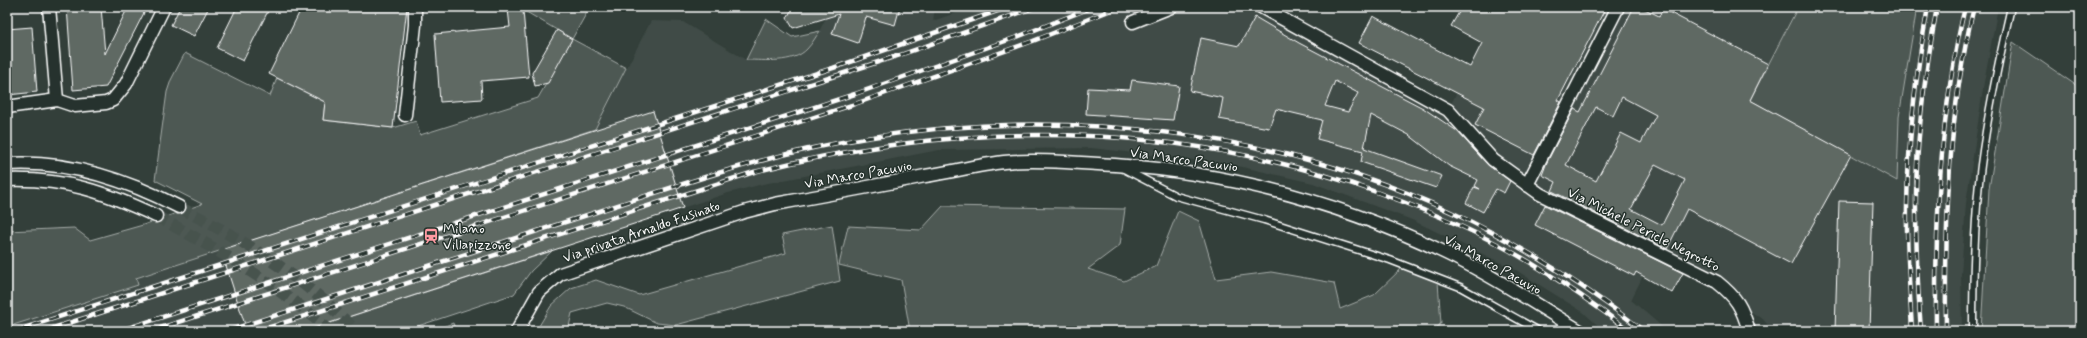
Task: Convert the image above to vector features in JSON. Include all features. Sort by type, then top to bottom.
[{"type":"street","points":[[49,7],[57,100]]},
{"type":"street","points":[[7,107],[57,100],[75,106],[106,102],[117,96],[126,84],[164,7]]},
{"type":"street","points":[[405,115],[415,25],[415,7]]},
{"type":"street","points":[[1133,22],[1171,7]]},
{"type":"street","name":"Via Michele Pericle Negrotto","points":[[1261,7],[1448,110],[1493,160],[1526,185],[1717,282],[1737,300],[1749,331]]},
{"type":"street","points":[[1526,185],[1618,7]]},
{"type":"street","name":"Via Marco Pacuvio","points":[[754,209],[1004,162],[1044,161],[1172,170],[1228,180],[1296,196],[1354,214],[1450,255],[1491,277],[1580,331]]},
{"type":"street","points":[[7,164],[48,164],[91,172],[149,192],[179,207]]},
{"type":"street","points":[[7,180],[46,180],[81,186],[116,197],[156,216]]},
{"type":"street","name":"Via privata Arnaldo Fusinato","points":[[517,331],[539,292],[560,274],[754,209]]},
{"type":"lane","points":[[1973,331],[1973,260],[1981,165],[2000,55],[2011,7]]},
{"type":"lane","points":[[1117,166],[1176,196],[1258,219],[1390,260],[1460,287],[1539,331]]},
{"type":"shaded area","points":[[518,7],[590,7],[572,39]]},
{"type":"shaded area","points":[[831,7],[935,7],[933,21],[973,7],[1271,7],[1450,106],[1493,22],[1537,7],[1798,7],[1750,100],[1897,180],[1899,117],[1917,7],[1998,7],[1984,82],[1966,203],[1961,274],[1962,331],[1773,331],[1762,318],[1745,309],[1738,299],[1656,249],[1631,300],[1667,331],[1604,331],[1583,312],[1516,270],[1412,220],[1313,183],[1229,164],[1092,148],[939,150],[763,184],[728,193],[305,331],[7,331],[7,327],[137,285],[136,278],[595,129],[651,21],[683,22],[746,60],[781,60],[807,49],[820,30]]},
{"type":"shaded area","points":[[1798,7],[1917,7],[1899,117],[1897,181],[1750,100]]},
{"type":"shaded area","points":[[766,19],[792,37],[820,31],[807,49],[794,57],[778,60],[746,60]]},
{"type":"shaded area","points":[[572,39],[626,68],[595,129],[136,278],[138,285],[7,327],[7,231],[74,228],[90,240],[143,225],[202,204],[155,180],[167,92],[171,80],[185,53],[270,96],[277,78],[325,102],[323,120],[393,128],[416,121],[420,135],[538,98]]},
{"type":"shaded area","points":[[2013,42],[2080,88],[2080,331],[1981,331],[1989,189]]},
{"type":"shaded area","points":[[943,206],[1125,209],[1120,245],[1088,269],[1124,281],[1156,266],[1178,211],[1199,221],[1216,279],[1271,272],[1334,283],[1340,309],[1374,295],[1402,268],[1438,282],[1441,323],[1434,331],[910,331],[901,280],[839,265],[848,226],[921,230]]},
{"type":"shaded area","points":[[832,225],[840,281],[676,325],[657,323],[624,307],[607,303],[572,313],[568,331],[536,331],[551,306],[571,288],[596,280],[639,295],[786,253],[782,235]]},
{"type":"shaded area","points":[[552,251],[531,271],[514,294],[403,331],[305,331]]},
{"type":"shaded area","points":[[453,323],[456,331],[432,331]]},
{"type":"building","points":[[67,7],[101,7],[105,54],[128,7],[147,7],[106,87],[73,90]]},
{"type":"building","points":[[180,7],[209,7],[194,36],[171,25]]},
{"type":"building","points":[[237,7],[270,7],[243,61],[217,48]]},
{"type":"building","points":[[302,7],[407,7],[393,128],[323,120],[325,102],[269,74]]},
{"type":"building","points":[[793,7],[900,7],[895,25],[866,17],[858,43],[832,34],[839,14],[793,28],[787,18]]},
{"type":"building","points":[[1462,7],[1606,7],[1558,100],[1561,102],[1534,155],[1475,125],[1484,107],[1359,43],[1373,16],[1470,67],[1482,43],[1451,26]]},
{"type":"building","points":[[1634,7],[1641,7],[1659,16],[1663,9],[1768,64],[1750,100],[1851,155],[1791,264],[1687,209],[1667,249],[1552,191],[1556,182],[1542,175],[1574,109],[1580,112]],"holes":[[[1622,97],[1656,115],[1641,143],[1621,133],[1596,181],[1566,165],[1596,107],[1613,116]],[[1655,165],[1685,180],[1662,225],[1631,209]]]},
{"type":"building","points":[[508,9],[523,11],[529,77],[481,81],[482,99],[440,102],[435,34],[510,27]]},
{"type":"building","points":[[1255,17],[1299,43],[1423,108],[1457,131],[1488,165],[1510,181],[1504,193],[1496,189],[1483,212],[1466,203],[1474,187],[1480,189],[1475,186],[1478,180],[1449,166],[1409,135],[1371,115],[1364,148],[1442,176],[1436,188],[1361,162],[1363,151],[1317,139],[1322,120],[1276,109],[1269,128],[1219,119],[1223,98],[1190,91],[1201,38],[1239,46]],"holes":[[[1335,81],[1358,93],[1348,112],[1325,106]]]},
{"type":"building","points":[[32,27],[37,92],[7,95],[7,29]]},
{"type":"building","points":[[557,30],[572,39],[548,83],[535,86],[532,73]]},
{"type":"building","points":[[1132,80],[1179,86],[1173,120],[1086,114],[1088,88],[1130,90]]},
{"type":"building","points":[[653,111],[683,208],[305,331],[247,331],[221,250]]},
{"type":"building","points":[[1839,201],[1873,202],[1869,331],[1835,331]]},
{"type":"building","points":[[1545,205],[1683,273],[1672,293],[1636,272],[1634,276],[1535,225]]},
{"type":"tunnel","points":[[179,207],[228,233],[273,262],[315,293],[356,331]]},
{"type":"tunnel","points":[[156,216],[246,268],[289,298],[330,331]]},
{"type":"railway","points":[[15,331],[833,68],[1009,7]]},
{"type":"railway","points":[[44,331],[900,55],[1036,7]]},
{"type":"railway","points":[[119,331],[855,94],[1017,37],[1093,7]]},
{"type":"railway","points":[[151,331],[852,105],[1033,41],[1119,7]]},
{"type":"railway","points":[[1912,331],[1907,237],[1909,156],[1913,106],[1928,7]]},
{"type":"railway","points":[[1921,331],[1916,240],[1917,158],[1925,82],[1937,7]]},
{"type":"railway","points":[[1936,331],[1938,209],[1941,168],[1950,86],[1965,7]]},
{"type":"railway","points":[[1946,331],[1946,250],[1953,127],[1965,47],[1974,7]]},
{"type":"railway","points":[[227,331],[689,182],[759,161],[830,144],[866,138],[939,129],[1014,125],[1090,126],[1165,132],[1240,144],[1313,161],[1385,184],[1453,213],[1503,238],[1575,282],[1644,331]]},
{"type":"railway","points":[[258,331],[754,172],[832,155],[911,143],[990,136],[1068,135],[1147,140],[1225,151],[1302,169],[1379,193],[1457,224],[1513,252],[1569,287],[1630,331]]},
{"type":"place","name":"Milano Villapizzone","points":[[431,236]]}]
